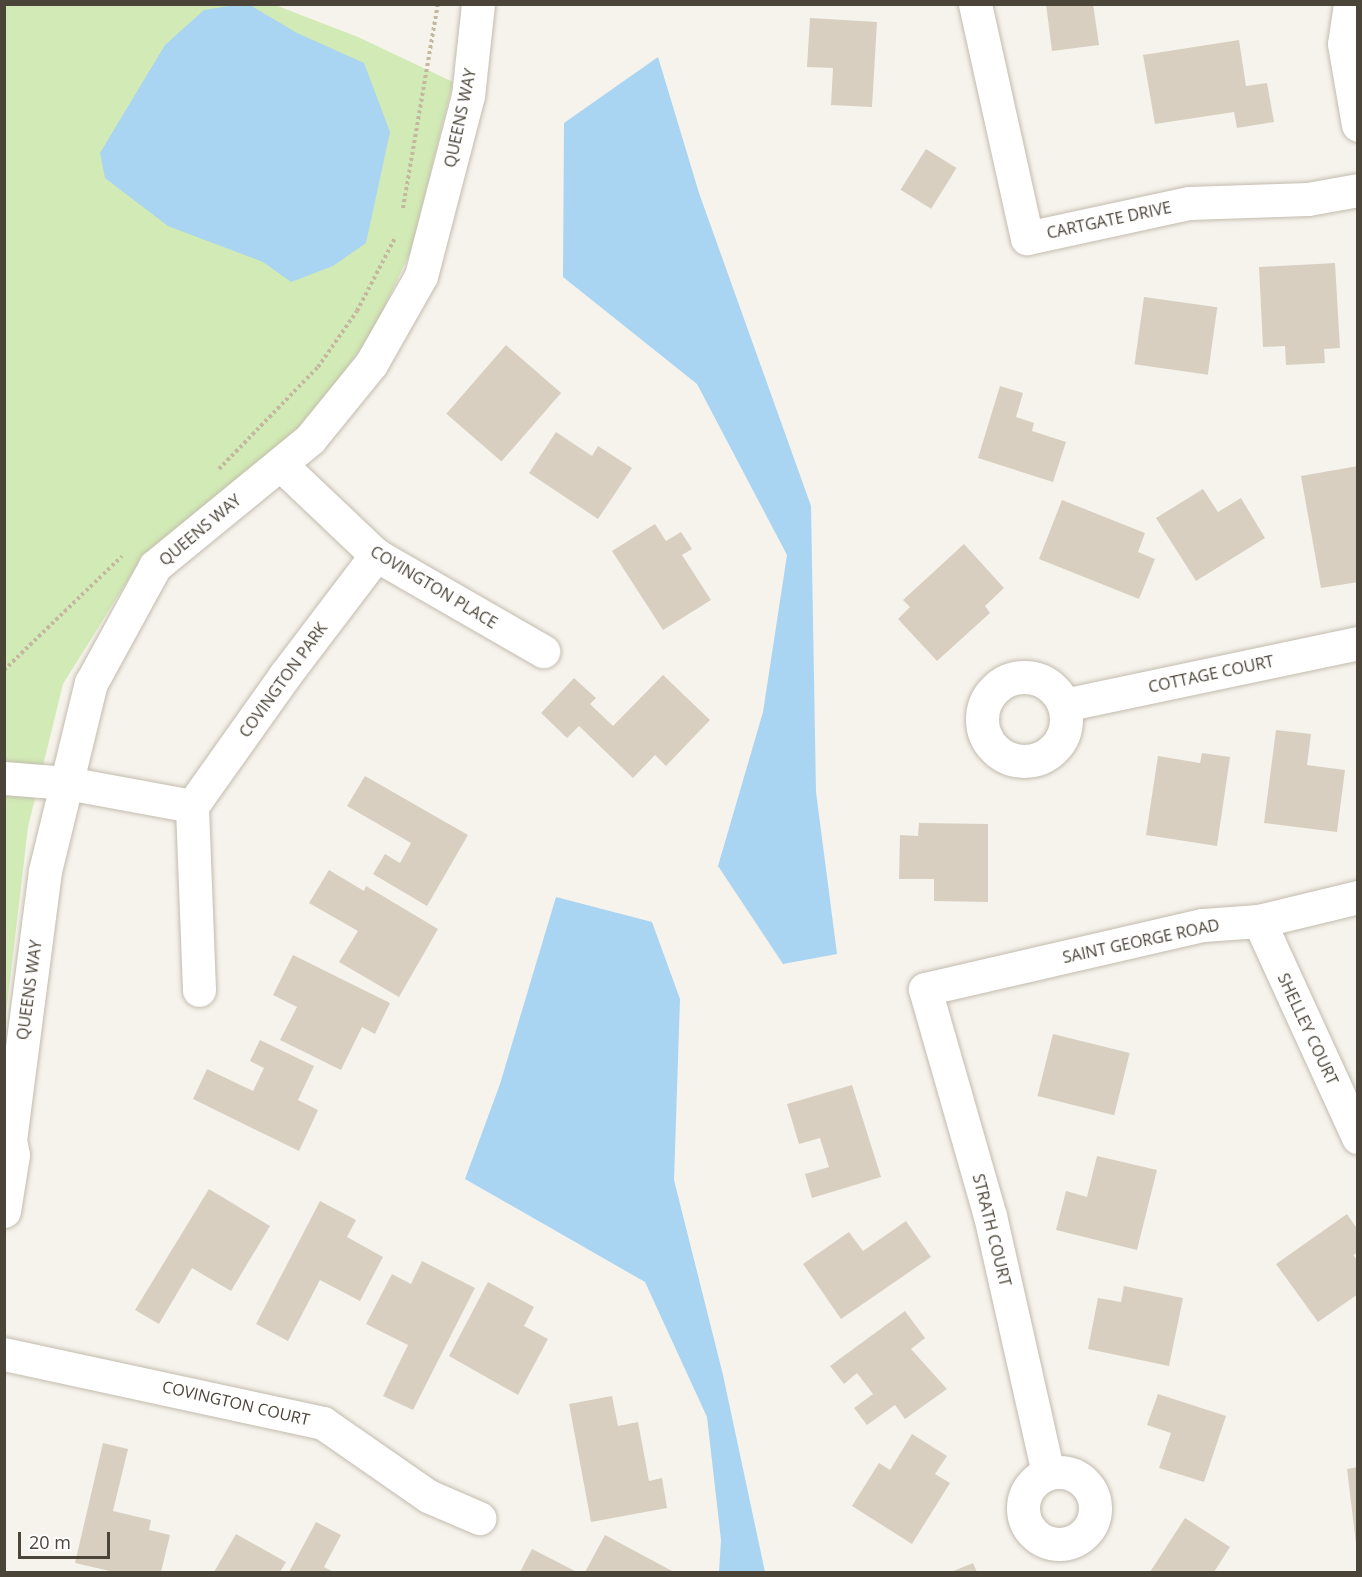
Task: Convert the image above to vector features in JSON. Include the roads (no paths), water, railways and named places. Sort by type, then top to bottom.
[{"type":"street","name":"QUEENS WAY","points":[[4,1211],[9,1140],[45,871],[91,683],[155,566],[310,439],[371,364],[421,276],[468,96],[478,4]]},
{"type":"street","name":"CARTGATE DRIVE","points":[[975,4],[1027,238],[1189,202],[1308,199],[1358,190]]},
{"type":"street","points":[[1350,4],[1344,44],[1358,124]]},
{"type":"street","name":"COVINGTON PLACE","points":[[280,464],[376,555],[543,651]]},
{"type":"street","name":"COVINGTON PARK","points":[[192,806],[285,675],[376,555]]},
{"type":"street","name":"COTTAGE COURT","points":[[1064,705],[1358,643]]},
{"type":"street","points":[[4,778],[67,783],[192,806],[199,990]]},
{"type":"street","name":"SAINT GEORGE ROAD","points":[[925,989],[1203,925],[1259,921],[1358,897]]},
{"type":"street","name":"SHELLEY COURT","points":[[1259,921],[1358,1137]]},
{"type":"street","name":"STRATH COURT","points":[[925,989],[990,1216],[1048,1473]]},
{"type":"street","name":"COVINGTON COURT","points":[[4,1354],[225,1399],[323,1423],[428,1496],[479,1518]]},
{"type":"water","points":[[242,4],[250,5],[297,33],[364,63],[390,132],[366,243],[333,266],[291,282],[263,262],[168,226],[105,178],[100,153],[165,45],[204,10]]},
{"type":"water","points":[[658,57],[699,193],[811,506],[816,792],[837,954],[783,964],[718,866],[763,712],[787,555],[697,384],[563,277],[564,123]]},
{"type":"water","points":[[556,897],[652,922],[680,999],[674,1180],[723,1375],[765,1572],[719,1572],[721,1540],[707,1417],[645,1282],[465,1179],[500,1084]]}]
